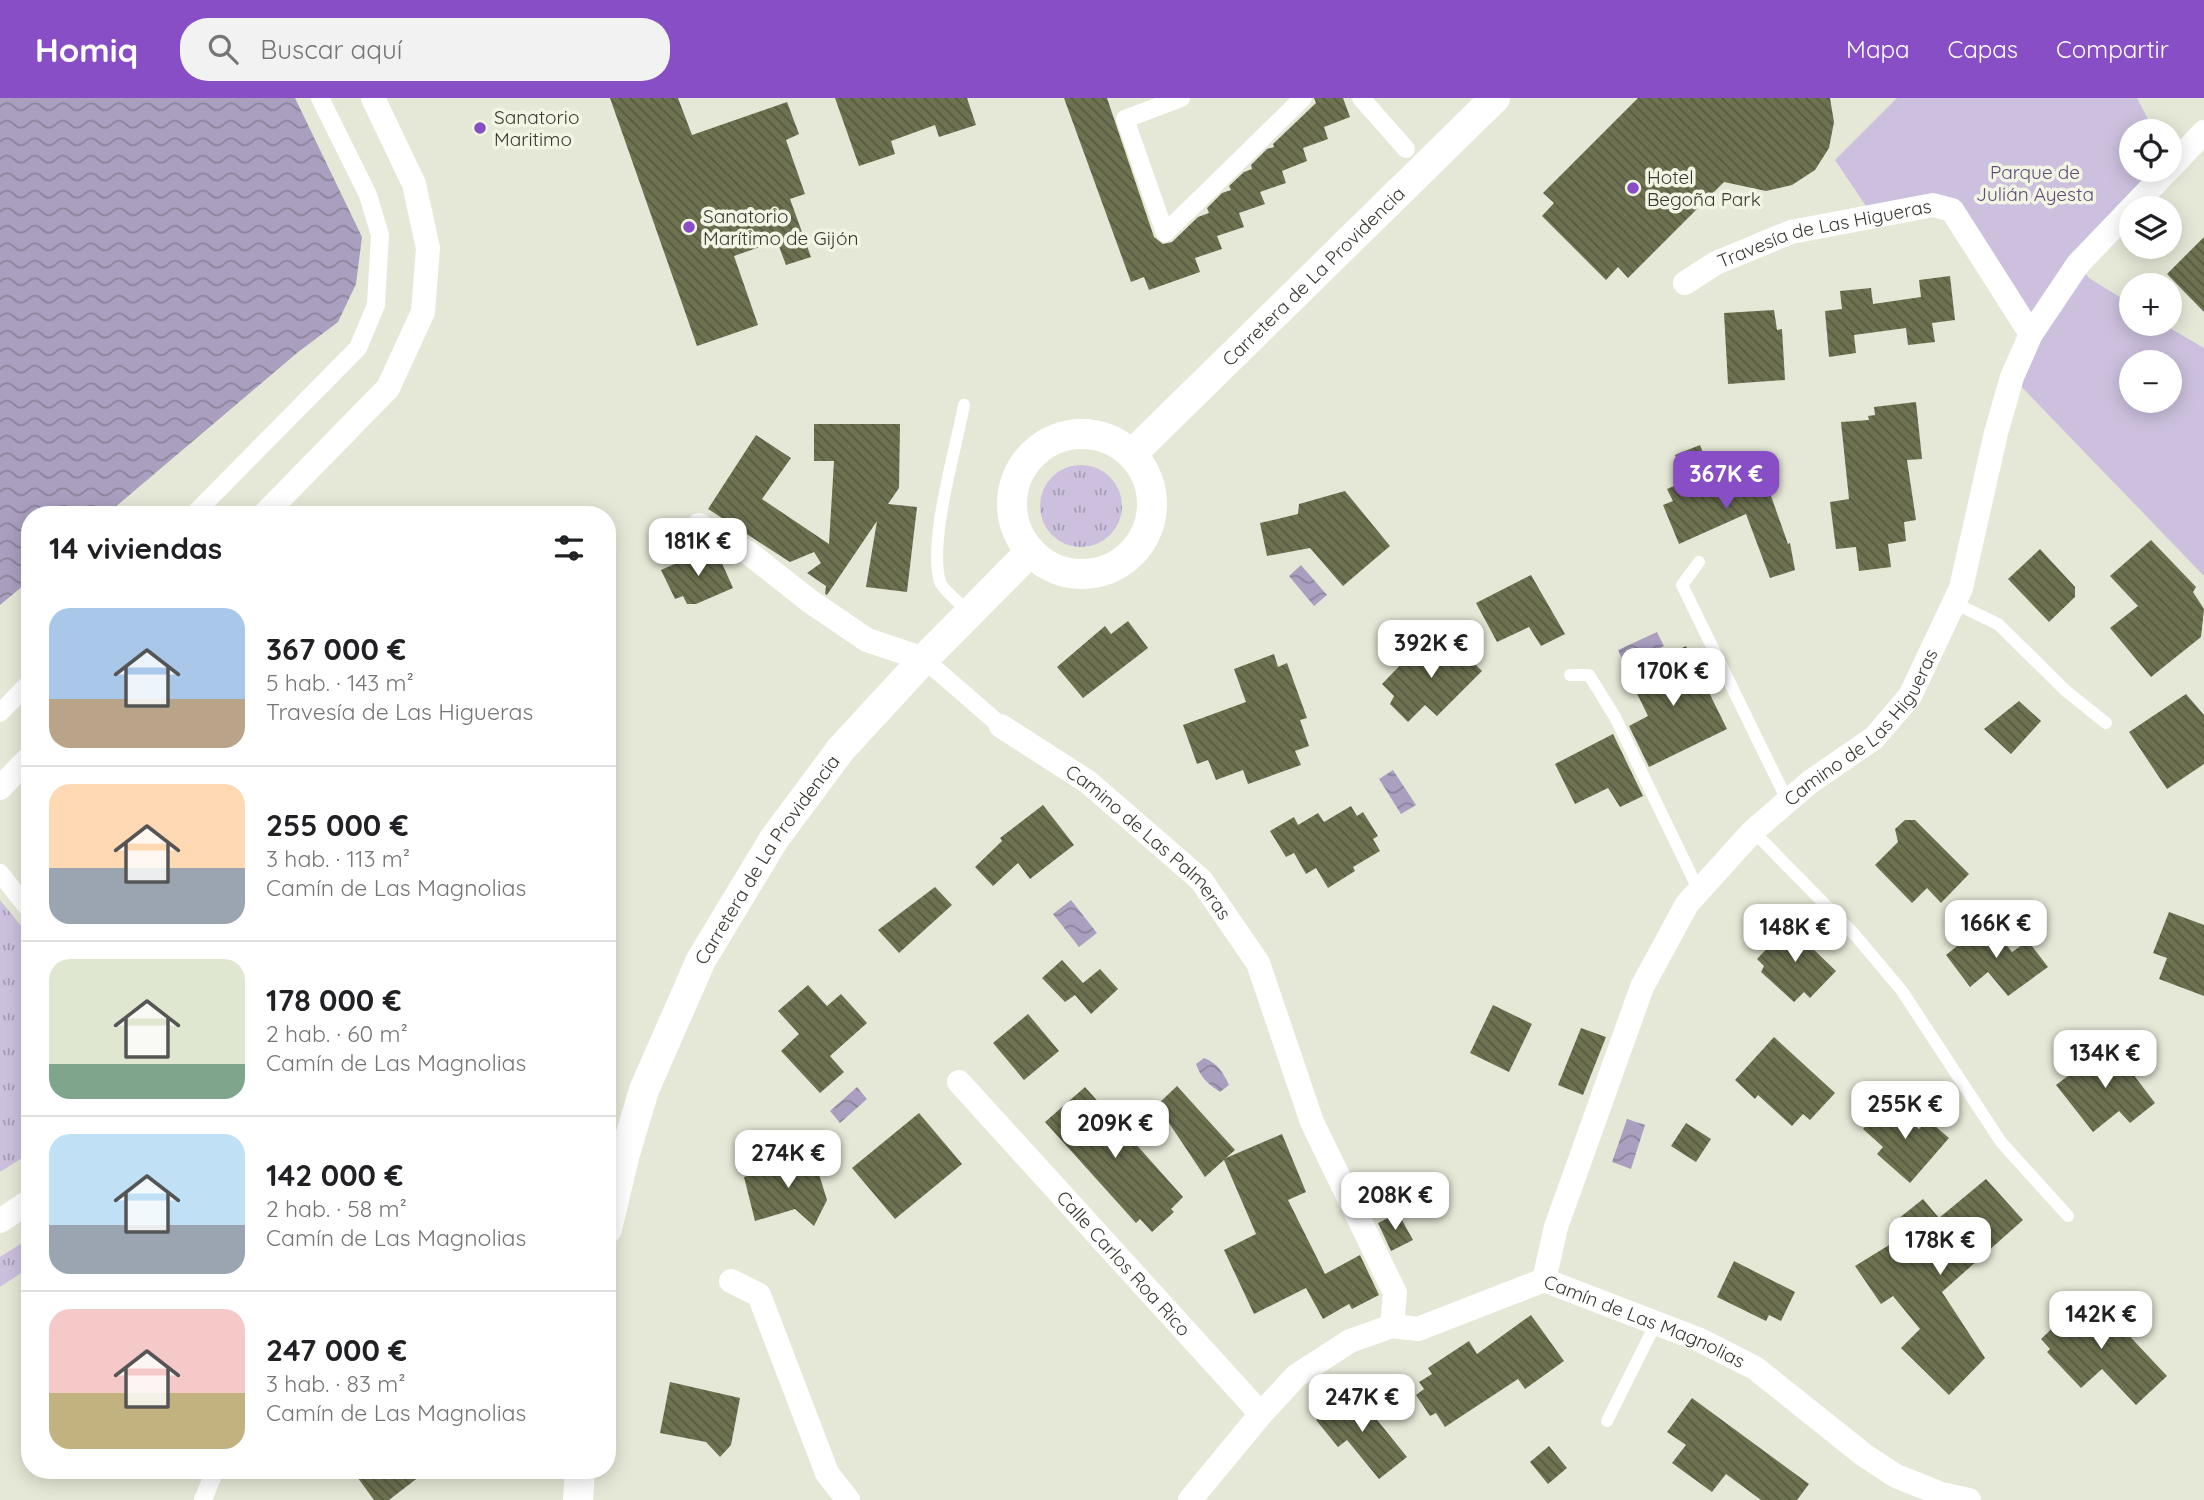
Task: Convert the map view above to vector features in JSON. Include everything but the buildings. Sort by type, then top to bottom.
[{"type":"street","points":[[202,506],[358,348],[376,305],[380,235],[368,195],[320,98]]},
{"type":"street","points":[[273,506],[388,388],[423,312],[428,248],[415,184],[373,98]]},
{"type":"street","points":[[1181,98],[1125,119],[1165,233],[1303,98]]},
{"type":"street","points":[[1278,98],[1284,117]]},
{"type":"street","points":[[1361,98],[1406,149]]},
{"type":"street","name":"Carretera de La Providencia","points":[[1132,454],[1495,98]]},
{"type":"street","name":"Camino de Las Higueras","points":[[2182,155],[2204,132]]},
{"type":"street","name":"Camino de Las Higueras","points":[[1544,1280],[1556,1227],[1642,987],[1687,904],[1754,831],[1811,782],[1874,738],[1910,696],[1961,588],[2002,411],[2012,377],[2031,334],[2078,264],[2157,182]]},
{"type":"street","name":"Travesía de Las Higueras","points":[[1685,283],[1716,263],[1791,232],[1933,205],[1952,210],[2031,334]]},
{"type":"street","points":[[1072,432],[1102,435],[1132,454],[1145,476],[1152,504],[1147,532],[1131,556],[1107,571],[1078,575],[1051,568],[1029,553],[1015,520],[1013,491],[1024,463],[1045,443],[1072,432]]},
{"type":"street","name":"Camino de Las Palmeras","points":[[699,525],[750,554],[811,602],[867,640],[924,659],[1001,726],[1088,782],[1201,880],[1258,962],[1312,1122],[1395,1293],[1392,1326]]},
{"type":"street","name":"Carretera de La Providencia","points":[[616,1155],[701,960],[767,850],[841,749],[924,659],[1029,553]]},
{"type":"street","points":[[0,713],[21,691]]},
{"type":"street","points":[[0,788],[21,766]]},
{"type":"street","points":[[0,873],[21,900]]},
{"type":"street","name":"Calle Carlos Roa Rico","points":[[959,1082],[1261,1414]]},
{"type":"street","points":[[0,1220],[21,1207]]},
{"type":"street","name":"Camín de Las Magnolias","points":[[1190,1500],[1296,1376],[1350,1341],[1392,1326],[1418,1329],[1544,1280],[1700,1340],[1755,1368],[1864,1455],[1896,1476],[1941,1494],[1969,1500]]},
{"type":"street","points":[[731,1281],[759,1295],[827,1473],[848,1500]]},
{"type":"street","points":[[203,1500],[211,1479]]},
{"type":"street","points":[[578,1500],[579,1479]]},
{"type":"lane","points":[[964,405],[943,500],[938,555],[941,584],[970,614]]},
{"type":"lane","points":[[1699,562],[1682,585],[1788,802]]},
{"type":"lane","points":[[1954,603],[1998,624],[2066,691],[2106,723]]},
{"type":"lane","points":[[1570,675],[1589,675],[1615,717],[1699,891]]},
{"type":"lane","points":[[1754,831],[1855,935],[1894,981],[2001,1142],[2068,1216]]},
{"type":"lane","points":[[1607,1421],[1656,1323]]},
{"type":"green space","name":"Parque de Julián Ayesta","points":[[1897,98],[2137,98],[2148,119],[2119,119],[2119,182],[2157,182],[2143,196],[2119,196],[2119,221],[2078,264],[2089,278],[2119,297],[2119,336],[2182,335],[2204,348],[2204,576],[2012,377],[2031,334],[1952,210],[1872,215],[1835,160]]},
{"type":"green space","points":[[1081,465],[1097,468],[1110,477],[1119,490],[1122,506],[1119,522],[1110,535],[1097,544],[1081,547],[1065,544],[1052,535],[1043,522],[1040,506],[1043,490],[1052,477],[1065,468]]},
{"type":"green space","points":[[0,900],[21,926],[21,1159],[0,1172]]},
{"type":"green space","points":[[21,1244],[21,1273],[0,1287],[0,1257]]},
{"type":"water","points":[[0,98],[295,98],[362,237],[356,284],[338,322],[297,353],[116,506],[21,506],[21,588],[0,605]]},
{"type":"water","points":[[1301,565],[1327,595],[1314,606],[1289,576]]},
{"type":"water","points":[[1657,632],[1664,646],[1625,665],[1618,650]]},
{"type":"water","points":[[1393,770],[1416,805],[1401,814],[1379,779]]},
{"type":"water","points":[[1071,900],[1097,933],[1079,947],[1053,914]]},
{"type":"water","points":[[1204,1058],[1219,1068],[1229,1085],[1220,1092],[1205,1080],[1198,1069],[1196,1064]]},
{"type":"water","points":[[857,1087],[867,1099],[840,1123],[830,1111]]},
{"type":"water","points":[[1627,1119],[1645,1125],[1631,1169],[1612,1162]]},
{"type":"place","name":"Sanatorio Maritimo","points":[[480,128]]},
{"type":"place","name":"Hotel Begoña Park","points":[[1633,188]]},
{"type":"place","name":"Sanatorio Marítimo de Gijón","points":[[689,227]]}]
